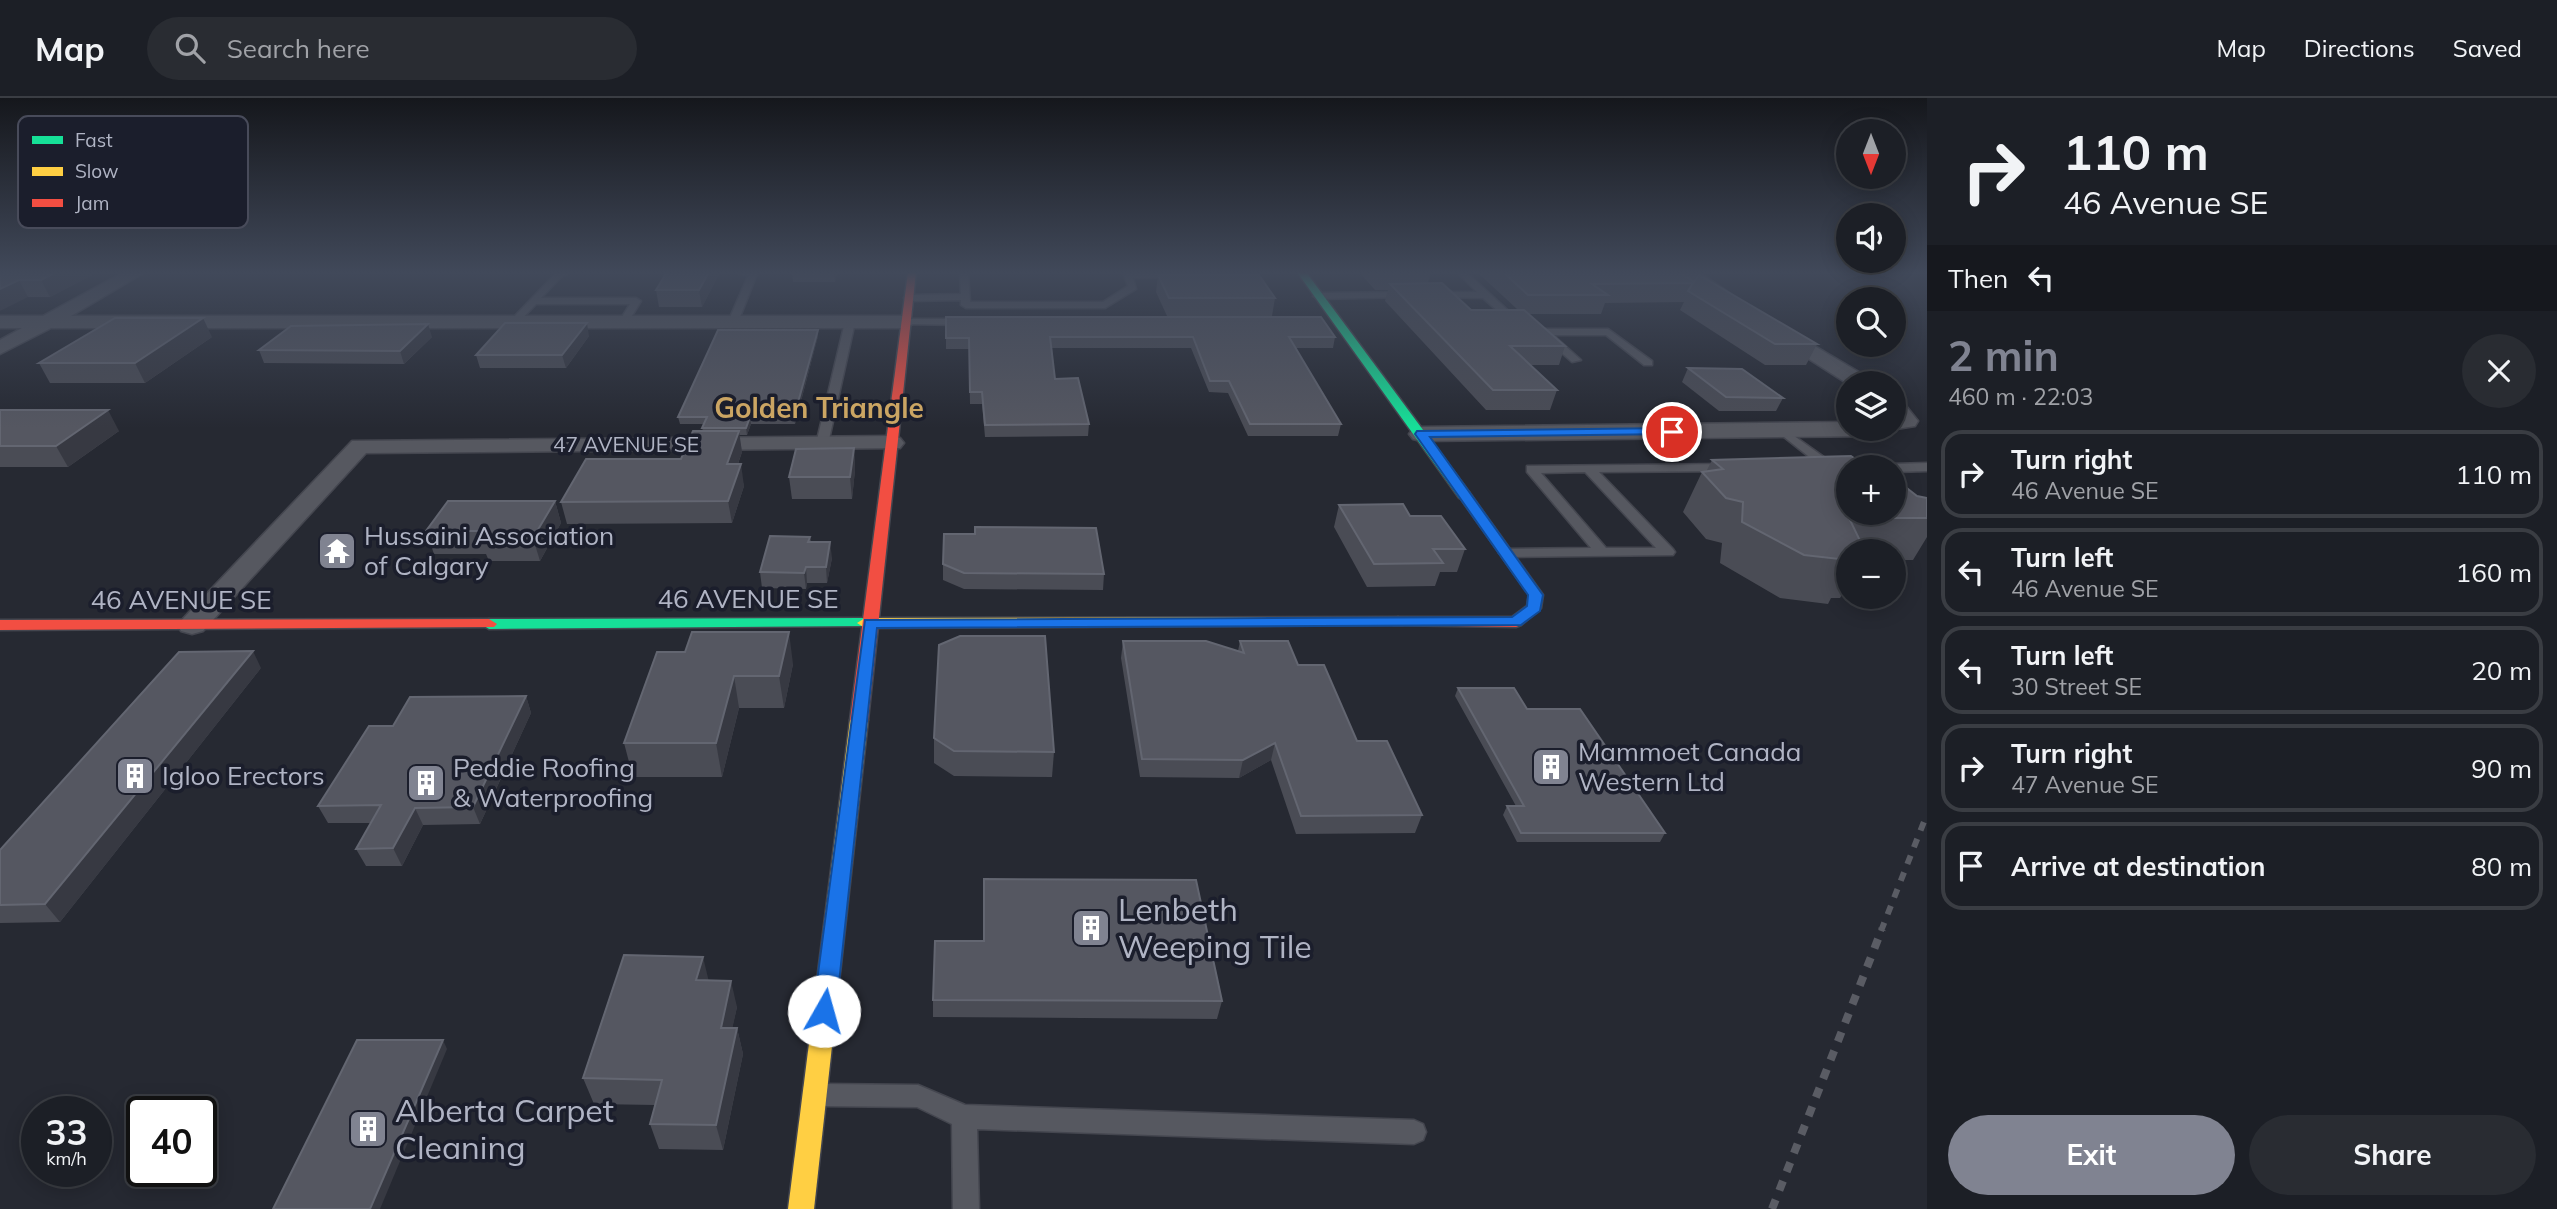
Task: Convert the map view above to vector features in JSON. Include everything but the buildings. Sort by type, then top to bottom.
[{"type":"street","points":[[0,348],[44,324]]},
{"type":"street","points":[[801,1209],[906,324]]},
{"type":"street","points":[[1333,324],[1421,434],[1506,553]]},
{"type":"street","points":[[1768,324],[1842,371]]},
{"type":"street","points":[[1421,434],[1836,430]]},
{"type":"street","name":"47 AVENUE SE","points":[[192,625],[359,446],[892,443]]},
{"type":"street","name":"46 AVENUE SE","points":[[0,625],[1516,622],[1534,608],[1536,595],[1506,553]]},
{"type":"lane","points":[[822,444],[850,324]]},
{"type":"lane","points":[[1525,324],[1543,332],[1576,360]]},
{"type":"lane","points":[[1543,332],[1608,331],[1648,363]]},
{"type":"lane","points":[[1783,431],[1831,474],[1836,472]]},
{"type":"lane","points":[[1906,468],[1927,467]]},
{"type":"lane","points":[[1602,552],[1531,469],[1747,468]]},
{"type":"lane","points":[[1506,553],[1668,552],[1589,469]]},
{"type":"lane","points":[[814,1094],[918,1096],[964,1117],[1414,1132]]},
{"type":"lane","points":[[964,1117],[965,1209]]},
{"type":"railway","points":[[1881,931],[1927,814]]},
{"type":"railway","points":[[1772,1209],[1882,929]]},
{"type":"traffic: fast","points":[[1339,324],[1464,495]]},
{"type":"traffic: fast","points":[[489,624],[865,623]]},
{"type":"traffic: slow","points":[[865,623],[1398,622]]},
{"type":"traffic: slow","points":[[801,1209],[859,720]]},
{"type":"traffic: jam","points":[[859,720],[906,324]]},
{"type":"traffic: jam","points":[[1398,622],[1516,622],[1534,608],[1536,595],[1464,495]]},
{"type":"traffic: jam","points":[[0,625],[489,624]]},
{"type":"place","name":"Hussaini Association of Calgary","points":[[337,551]]},
{"type":"place","name":"Mammoet Canada Western Ltd","points":[[1551,767]]},
{"type":"place","name":"Igloo Erectors","points":[[135,776]]},
{"type":"place","name":"Peddie Roofing & Waterproofing","points":[[426,783]]},
{"type":"place","name":"Lenbeth Weeping Tile","points":[[1091,928]]},
{"type":"place","name":"Alberta Carpet Cleaning","points":[[368,1129]]},
{"type":"district","name":"Golden Triangle","points":[[819,408]]},
{"type":"route","points":[[824,1011],[870,623],[1516,622],[1534,608],[1536,595],[1421,434],[1672,432]]}]
